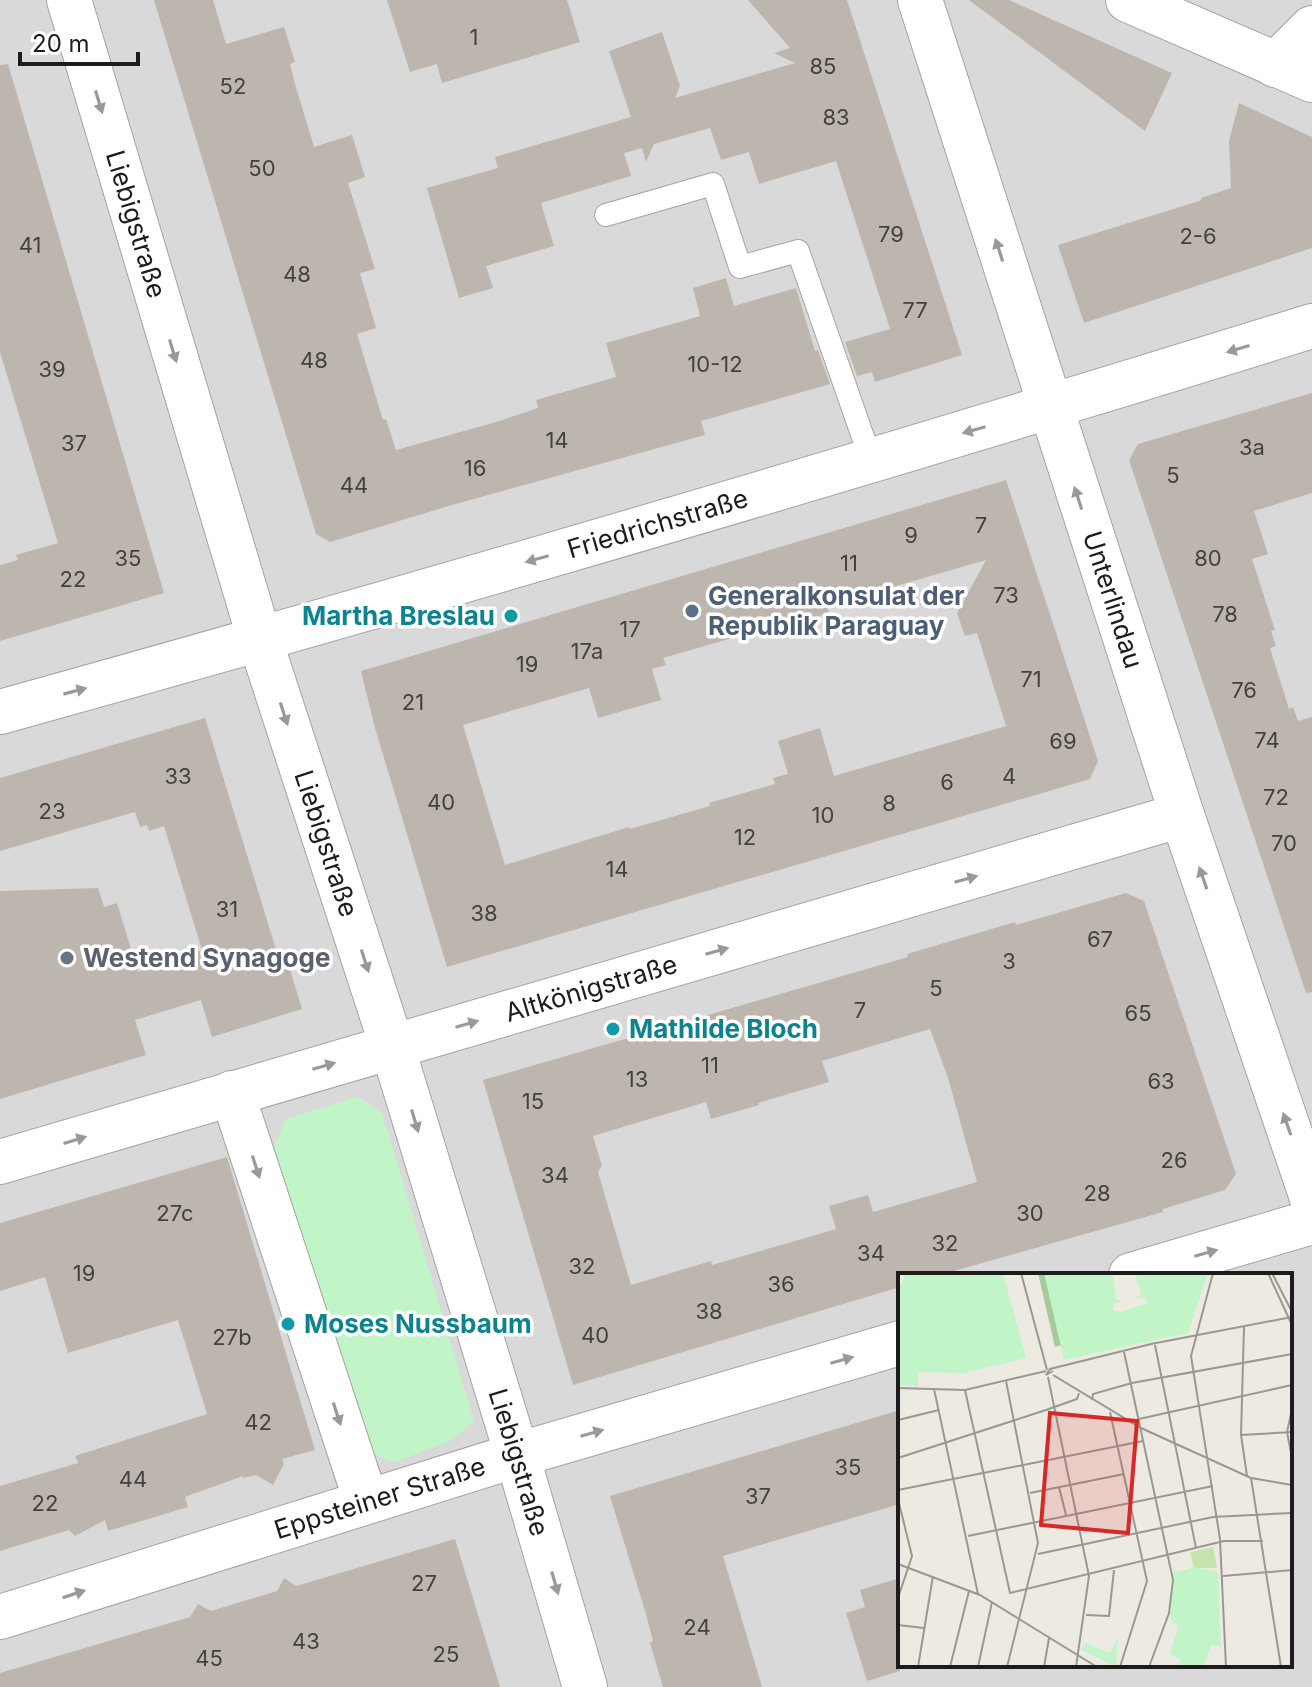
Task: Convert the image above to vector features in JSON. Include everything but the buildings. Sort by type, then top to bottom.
[{"type":"street","name":"Liebigstraße","points":[[69,0],[260,640],[392,1046],[585,1687]]},
{"type":"street","name":"Unterlindau","points":[[920,0],[1182,815],[1312,1198]]},
{"type":"street","points":[[1128,0],[1293,73],[1312,28]]},
{"type":"street","name":"Friedrichstraße","points":[[0,712],[260,640],[1049,408],[1312,326]]},
{"type":"street","name":"Altkönigstraße","points":[[0,1162],[1182,815]]},
{"type":"street","points":[[232,1093],[366,1501]]},
{"type":"street","points":[[1138,1273],[1312,1222]]},
{"type":"street","name":"Eppsteiner Straße","points":[[0,1617],[517,1455],[898,1344]]},
{"type":"lane","points":[[606,215],[713,184],[740,267],[798,251],[871,460]]},
{"type":"shaded area","points":[[0,0],[1312,0],[1312,1687],[0,1687]]},
{"type":"green space","points":[[358,1097],[382,1113],[474,1421],[452,1440],[395,1462],[371,1454],[274,1147],[286,1119]]},
{"type":"place","name":"Generalkonsulat der Republik Paraguay","points":[[692,611]]},
{"type":"place","name":"Martha Breslau","points":[[511,616]]},
{"type":"place","name":"Westend Synagoge","points":[[67,958]]},
{"type":"place","name":"Mathilde Bloch","points":[[613,1029]]},
{"type":"place","name":"Moses Nussbaum","points":[[288,1324]]}]
